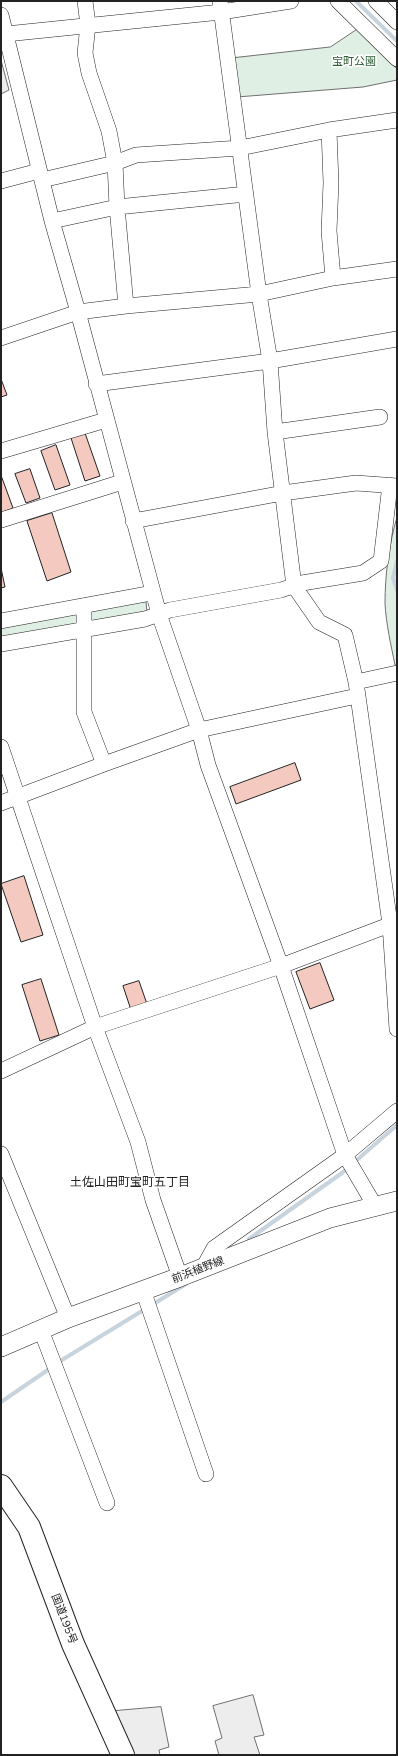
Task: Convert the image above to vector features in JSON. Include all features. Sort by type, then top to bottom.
[{"type":"highway","name":"国道195号","points":[[1,1486],[29,1527],[73,1644],[123,1755]]},
{"type":"main road","name":"前浜植野線","points":[[1,1347],[68,1318],[147,1301],[180,1277],[330,1218],[397,1201]]},
{"type":"street","points":[[85,1],[88,25],[85,53],[89,73],[109,131],[115,163],[117,207],[126,306]]},
{"type":"street","points":[[3,35],[88,25],[221,6],[291,1]]},
{"type":"street","points":[[338,1],[397,59]]},
{"type":"street","points":[[376,1],[397,22]]},
{"type":"street","points":[[221,6],[259,294],[270,360],[275,432],[294,586],[319,622],[346,635],[357,689],[393,923],[397,1029]]},
{"type":"street","points":[[1,15],[3,35],[152,593],[199,730],[208,765],[349,1162],[375,1206]]},
{"type":"street","points":[[1,181],[115,163],[136,155],[240,148],[329,130],[397,120]]},
{"type":"street","points":[[329,130],[331,183],[329,231],[333,278]]},
{"type":"street","points":[[52,221],[117,207],[246,194]]},
{"type":"street","points":[[1,338],[78,312],[126,306],[259,294],[333,278],[397,269]]},
{"type":"street","points":[[96,384],[270,360],[397,338]]},
{"type":"street","points":[[275,432],[380,417]]},
{"type":"street","points":[[1,451],[106,420]]},
{"type":"street","points":[[1,520],[122,482]]},
{"type":"street","points":[[1,644],[145,618],[170,610],[281,590],[294,586],[363,573],[381,561],[394,485],[356,483],[283,493],[133,521]]},
{"type":"street","points":[[1,621],[84,607],[152,593]]},
{"type":"street","points":[[84,607],[84,712],[104,764]]},
{"type":"street","points":[[1,803],[199,730],[357,689],[397,674]]},
{"type":"street","points":[[1,747],[95,1027],[138,1142],[153,1200],[180,1277]]},
{"type":"street","points":[[1,1071],[95,1027],[280,966],[393,923]]},
{"type":"street","points":[[203,1268],[214,1248],[349,1162],[397,1111]]},
{"type":"street","points":[[1,1154],[32,1226],[68,1318]]},
{"type":"street","points":[[147,1301],[206,1474]]},
{"type":"street","points":[[41,1330],[107,1503]]},
{"type":"green space","name":"宝町公園","points":[[358,29],[397,69],[397,80],[363,87],[237,97],[231,58],[330,47]]},
{"type":"green space","points":[[397,517],[397,665],[395,665],[385,603],[388,560]]},
{"type":"green space","points":[[146,601],[147,613],[1,638],[1,626]]},
{"type":"shaded area","points":[[1,60],[9,90],[1,94]]},
{"type":"shaded area","points":[[253,1695],[264,1735],[254,1737],[260,1755],[219,1755],[215,1741],[222,1738],[213,1706]]},
{"type":"shaded area","points":[[161,1707],[169,1747],[159,1750],[160,1755],[134,1755],[115,1711]]},
{"type":"building","points":[[1,379],[7,395],[1,397]]},
{"type":"building","points":[[85,433],[100,476],[85,481],[71,438]]},
{"type":"building","points":[[56,445],[70,485],[55,490],[41,451]]},
{"type":"building","points":[[30,469],[40,498],[26,503],[15,474]]},
{"type":"building","points":[[2,478],[13,508],[1,513],[1,479]]},
{"type":"building","points":[[52,513],[71,572],[47,581],[27,521]]},
{"type":"building","points":[[1,568],[5,587],[1,588]]},
{"type":"building","points":[[295,763],[301,780],[236,804],[230,787]]},
{"type":"building","points":[[24,876],[43,935],[21,942],[1,884]]},
{"type":"building","points":[[320,963],[334,1000],[310,1009],[296,972]]},
{"type":"building","points":[[41,979],[59,1035],[40,1041],[22,985]]},
{"type":"building","points":[[139,981],[147,1004],[131,1010],[123,986]]},
{"type":"waterway","points":[[356,1],[397,41]]},
{"type":"waterway","points":[[397,561],[393,578],[397,590]]},
{"type":"waterway","points":[[249,1239],[342,1173],[397,1125]]},
{"type":"waterway","points":[[57,1363],[186,1284]]},
{"type":"waterway","points":[[1,1402],[52,1367]]},
{"type":"district","name":"土佐山田町宝町五丁目","points":[[130,1182]]}]
